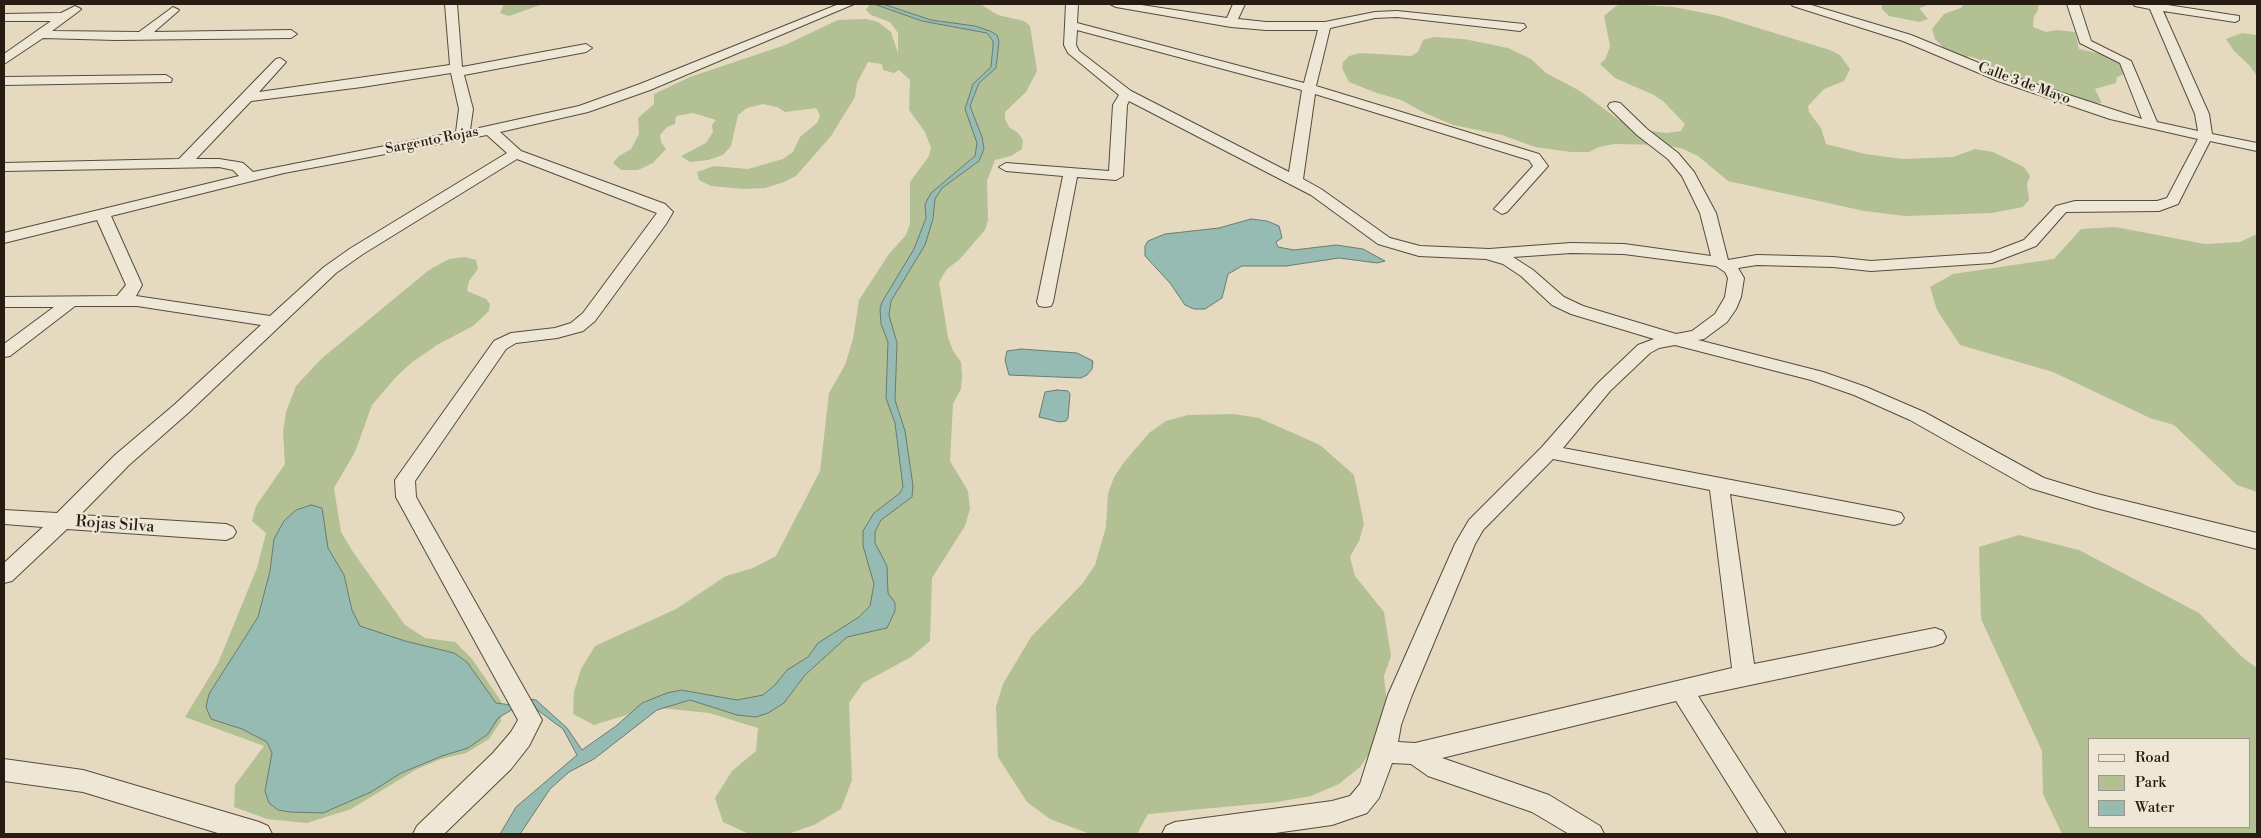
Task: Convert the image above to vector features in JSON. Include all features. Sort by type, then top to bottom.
[{"type":"street","points":[[4,9],[13,4]]},
{"type":"street","points":[[451,4],[457,70],[466,109],[462,136]]},
{"type":"street","name":"Sargento Rojas","points":[[4,238],[249,177],[462,136],[583,109],[618,98],[848,4]]},
{"type":"street","points":[[1072,4],[1074,11],[1070,25],[1070,45],[1074,53],[1126,94],[1316,192],[1366,230],[1400,247],[1419,251],[1489,254],[1571,248],[1608,248],[1723,264],[1757,260],[1833,262],[1871,266],[1997,256],[2030,242],[2061,209],[2075,206],[2159,206],[2173,200],[2206,136],[2202,114],[2155,5]]},
{"type":"street","points":[[1116,4],[1231,23],[1287,27],[1325,26],[1375,15],[1397,14],[1520,27]]},
{"type":"street","points":[[1231,23],[1239,4]]},
{"type":"street","name":"Calle 3 de Mayo","points":[[1796,4],[1907,38],[2003,78],[2151,125],[2257,147]]},
{"type":"street","points":[[2073,4],[2086,43],[2125,61],[2151,125]]},
{"type":"street","points":[[2139,4],[2235,18]]},
{"type":"street","points":[[4,60],[75,9]]},
{"type":"street","points":[[143,35],[173,10]]},
{"type":"street","points":[[4,17],[63,17]]},
{"type":"street","points":[[1070,25],[1309,88],[1534,157],[1541,166],[1502,208]]},
{"type":"street","points":[[1295,181],[1309,88],[1325,26]]},
{"type":"street","points":[[40,34],[291,34]]},
{"type":"street","points":[[248,97],[457,70],[586,48]]},
{"type":"street","points":[[184,163],[280,62]]},
{"type":"street","points":[[4,81],[166,79]]},
{"type":"street","points":[[1006,167],[1116,176],[1120,104],[1126,94]]},
{"type":"street","points":[[1175,834],[1225,830],[1332,812],[1358,804],[1370,790],[1384,752],[1389,725],[1400,695],[1465,544],[1476,525],[1549,452],[1604,387],[1644,349],[1654,344],[1680,341],[1703,332],[1728,309],[1733,297],[1736,278],[1723,264],[1708,213],[1689,175],[1673,156],[1642,132],[1615,106]]},
{"type":"street","points":[[426,834],[502,760],[520,739],[530,720],[406,497],[405,480],[415,463],[500,345],[511,338],[557,333],[577,327],[589,317],[661,221],[665,212],[660,207],[516,154],[490,130]]},
{"type":"street","points":[[4,575],[61,522],[122,460],[181,409],[330,270],[357,251],[516,154]]},
{"type":"street","points":[[4,167],[219,163],[238,166],[249,177]]},
{"type":"street","points":[[1045,302],[1071,172]]},
{"type":"street","points":[[102,214],[134,285],[132,291],[121,301]]},
{"type":"street","points":[[1489,254],[1515,265],[1558,300],[1577,310],[1680,341],[1817,376],[1860,392],[1917,416],[2036,483],[2054,490],[2257,541]]},
{"type":"street","points":[[4,352],[72,301]]},
{"type":"street","points":[[4,302],[121,301],[161,304],[273,322]]},
{"type":"street","points":[[1549,452],[1894,518]]},
{"type":"street","points":[[1719,484],[1744,675]]},
{"type":"street","name":"Rojas Silva","points":[[4,517],[226,532]]},
{"type":"street","points":[[1384,752],[1415,754],[1744,675],[1935,637]]},
{"type":"street","points":[[1682,690],[1773,834]]},
{"type":"street","points":[[1415,754],[1437,768],[1540,802],[1591,834]]},
{"type":"street","points":[[4,770],[83,781],[259,834]]},
{"type":"green space","points":[[504,4],[543,4],[509,16],[500,13]]},
{"type":"green space","points":[[870,4],[980,4],[998,15],[1024,21],[1030,26],[1037,71],[1026,92],[1005,112],[1005,119],[1009,127],[1018,133],[1023,140],[1022,149],[1011,156],[995,160],[987,181],[988,220],[985,230],[959,260],[947,269],[939,282],[948,337],[953,351],[961,362],[962,376],[961,389],[953,404],[950,461],[968,491],[970,509],[965,526],[932,578],[930,641],[911,657],[863,683],[849,703],[852,780],[841,809],[814,825],[788,834],[749,834],[723,822],[715,798],[732,771],[756,751],[758,728],[709,713],[652,707],[594,725],[573,714],[574,692],[581,669],[595,646],[676,609],[726,576],[753,568],[776,556],[820,471],[829,393],[845,365],[853,339],[859,300],[889,254],[906,235],[910,224],[910,182],[929,156],[931,148],[925,132],[909,110],[910,80],[899,70],[894,73],[883,70],[882,64],[868,62],[857,83],[855,97],[831,136],[796,176],[784,182],[765,188],[744,189],[711,186],[699,180],[697,172],[714,166],[748,169],[783,159],[793,152],[800,137],[818,122],[820,115],[816,108],[785,112],[777,107],[763,104],[747,108],[738,115],[731,146],[723,155],[708,160],[690,162],[681,156],[706,143],[713,132],[712,125],[716,120],[693,113],[676,116],[675,124],[667,127],[660,135],[661,142],[666,149],[653,163],[638,170],[621,170],[613,163],[619,156],[631,149],[639,134],[638,118],[654,104],[654,94],[690,77],[785,45],[838,20],[866,19],[878,22],[891,32],[898,53],[898,33],[890,22],[871,15],[866,10]]},
{"type":"green space","points":[[1623,4],[1674,7],[1719,16],[1830,50],[1840,55],[1850,69],[1844,81],[1824,89],[1808,106],[1809,112],[1821,128],[1826,144],[1865,154],[1903,159],[1953,157],[1975,149],[1993,152],[2024,167],[2030,176],[2027,184],[2029,200],[2023,207],[1992,213],[1906,216],[1864,211],[1728,181],[1698,156],[1683,149],[1666,145],[1614,144],[1599,147],[1589,152],[1571,152],[1535,147],[1502,135],[1453,125],[1401,100],[1349,82],[1342,68],[1343,62],[1349,56],[1360,53],[1411,56],[1418,52],[1423,40],[1433,37],[1464,39],[1508,48],[1531,59],[1546,73],[1580,91],[1619,120],[1650,131],[1667,133],[1681,131],[1685,124],[1663,101],[1654,95],[1615,78],[1600,64],[1606,58],[1610,46],[1604,16],[1616,6]]},
{"type":"green space","points":[[1882,4],[1931,4],[1919,8],[1928,19],[1920,22],[1889,16],[1882,9]]},
{"type":"green space","points":[[1964,4],[2039,4],[2034,16],[2033,27],[2046,32],[2057,30],[2075,32],[2079,49],[2115,57],[2135,70],[2117,77],[2116,83],[2095,89],[2102,103],[2089,104],[1995,71],[1978,59],[1969,56],[1966,58],[1953,57],[1935,39],[1932,29],[1944,14],[1961,8]]},
{"type":"green space","points":[[2242,33],[2257,35],[2257,76],[2249,65],[2234,51],[2226,39]]},
{"type":"green space","points":[[2115,227],[2205,244],[2240,242],[2257,234],[2257,492],[2237,485],[2174,425],[2150,418],[2053,372],[1960,345],[1937,310],[1930,287],[1953,274],[2054,259],[2081,229]]},
{"type":"green space","points":[[465,257],[476,260],[478,269],[469,281],[467,291],[486,299],[490,304],[489,311],[473,326],[437,345],[411,363],[396,377],[372,405],[355,452],[334,488],[341,532],[405,625],[425,638],[455,642],[472,659],[501,701],[501,721],[489,739],[466,753],[441,759],[417,769],[351,809],[307,823],[267,819],[234,807],[235,785],[264,746],[185,717],[218,663],[257,568],[266,533],[252,521],[256,506],[285,464],[283,432],[286,412],[296,386],[321,359],[429,270],[449,259]]},
{"type":"green space","points":[[1234,414],[1259,418],[1320,445],[1354,475],[1364,524],[1359,541],[1350,557],[1355,576],[1384,612],[1391,656],[1384,676],[1389,725],[1360,767],[1339,784],[1311,796],[1277,802],[1148,814],[1137,834],[1090,834],[1050,819],[1027,802],[998,757],[996,707],[1003,684],[1031,637],[1083,583],[1095,565],[1106,527],[1108,494],[1114,477],[1125,461],[1149,433],[1166,421],[1188,415]]},
{"type":"green space","points":[[2019,535],[2079,550],[2199,613],[2242,657],[2257,668],[2257,834],[2062,834],[2043,794],[2042,751],[1981,619],[1979,547]]},
{"type":"water","points":[[874,4],[883,4],[931,20],[975,26],[997,35],[999,41],[996,68],[979,83],[970,106],[982,137],[984,149],[979,161],[942,188],[935,199],[933,219],[925,245],[891,301],[889,315],[897,343],[895,400],[905,431],[913,486],[912,497],[881,520],[875,532],[875,543],[887,566],[888,593],[895,603],[895,611],[887,628],[847,637],[805,675],[784,703],[768,713],[756,717],[737,715],[690,700],[657,710],[594,759],[569,772],[550,789],[520,834],[500,834],[516,807],[577,755],[563,729],[532,706],[530,699],[536,700],[567,728],[582,750],[616,726],[642,703],[667,693],[681,690],[737,700],[763,695],[775,685],[787,670],[808,657],[818,643],[859,617],[870,606],[874,584],[863,546],[863,531],[874,513],[900,493],[903,487],[895,423],[886,398],[888,342],[881,324],[880,309],[882,302],[914,249],[926,218],[925,204],[931,193],[975,156],[977,143],[965,109],[973,84],[991,67],[993,46],[993,41],[987,33],[922,21]]},
{"type":"water","points":[[1251,219],[1267,221],[1279,226],[1282,238],[1276,242],[1278,247],[1294,250],[1336,245],[1363,249],[1385,261],[1377,263],[1339,258],[1286,266],[1242,266],[1228,274],[1222,298],[1205,309],[1194,309],[1185,305],[1170,283],[1145,256],[1145,246],[1148,241],[1165,234],[1219,228]]},
{"type":"water","points":[[1021,349],[1077,353],[1093,361],[1092,369],[1081,378],[1009,375],[1005,360],[1007,351]]},
{"type":"water","points":[[1068,391],[1070,394],[1068,418],[1066,421],[1059,422],[1039,417],[1045,392]]},
{"type":"water","points":[[311,505],[322,508],[328,548],[344,575],[352,610],[360,626],[405,641],[454,653],[467,662],[496,703],[512,705],[513,709],[498,718],[488,734],[468,748],[442,756],[401,773],[371,792],[323,813],[278,810],[269,803],[265,791],[272,753],[267,742],[242,729],[211,719],[206,707],[209,694],[258,617],[270,571],[274,539],[284,521],[296,510]]}]
